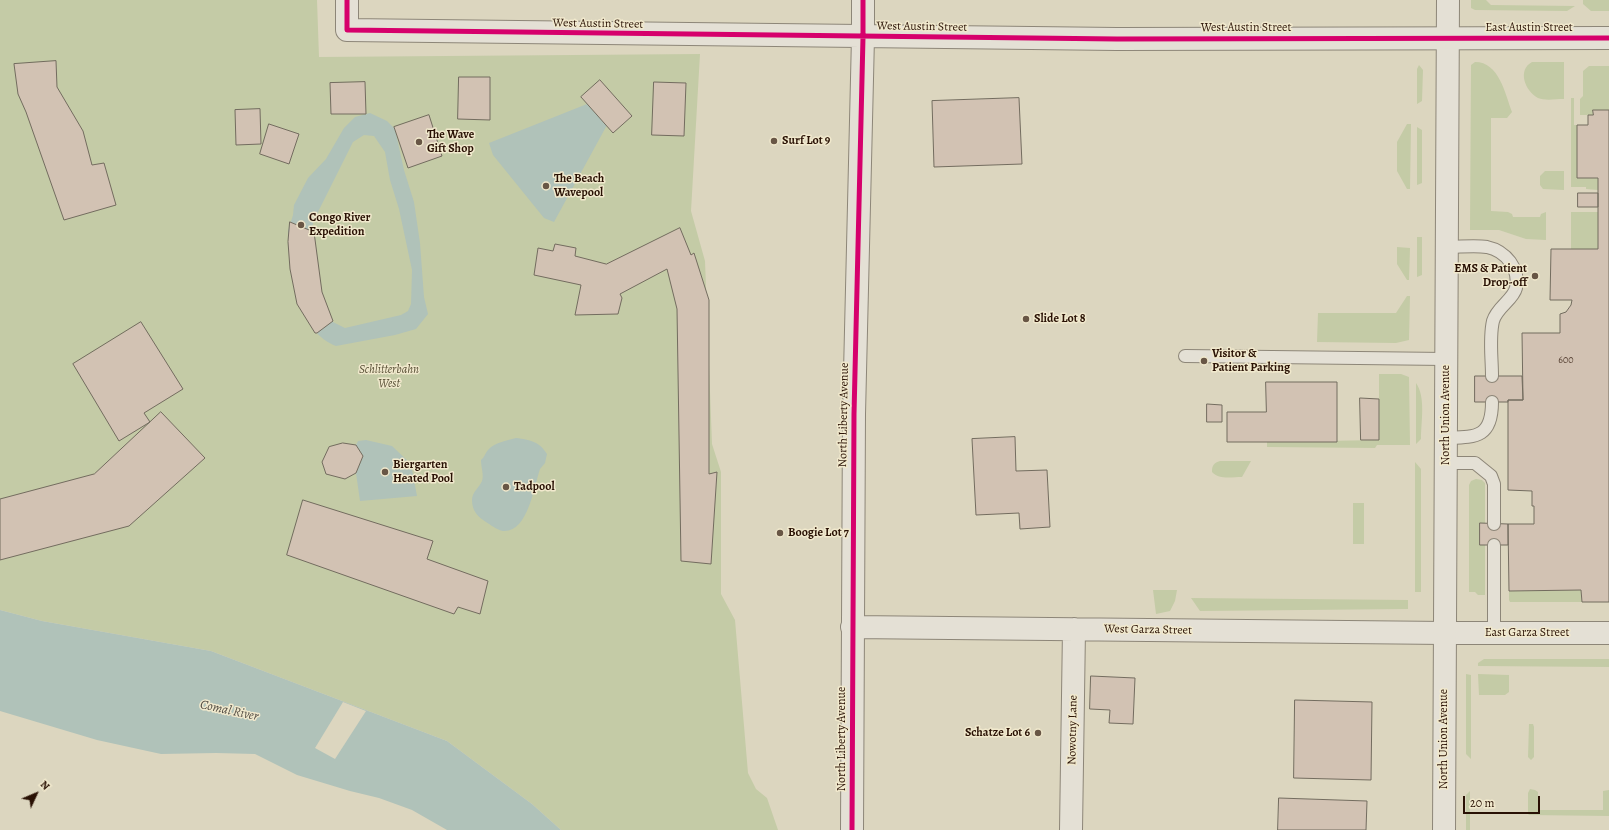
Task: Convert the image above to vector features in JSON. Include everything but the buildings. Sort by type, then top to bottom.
[{"type":"street","name":"West Austin Street","points":[[347,0],[348,30],[1109,39],[1449,38]]},
{"type":"street","name":"North Liberty Avenue","points":[[852,830],[852,627],[855,355],[863,0]]},
{"type":"street","name":"North Union Avenue","points":[[1444,830],[1448,0]]},
{"type":"street","name":"East Austin Street","points":[[1449,38],[1609,38]]},
{"type":"street","name":"West Garza Street","points":[[852,627],[1445,633]]},
{"type":"street","name":"Nowotny Lane","points":[[1072,830],[1074,629]]},
{"type":"street","name":"East Garza Street","points":[[1445,633],[1609,633]]},
{"type":"lane","points":[[1447,247],[1480,247],[1494,250],[1507,259],[1515,269],[1516,288],[1497,312],[1492,328],[1492,376]]},
{"type":"lane","points":[[1184,356],[1446,359]]},
{"type":"lane","points":[[1446,438],[1473,436],[1485,430],[1490,421],[1492,402]]},
{"type":"lane","points":[[1446,463],[1475,464],[1491,476],[1494,484],[1494,524]]},
{"type":"lane","points":[[1494,545],[1494,633]]},
{"type":"green space","name":"Schlitterbahn West","points":[[0,0],[317,0],[319,57],[700,54],[691,211],[705,261],[712,444],[721,472],[721,594],[735,620],[748,773],[756,789],[767,798],[778,830],[561,830],[532,804],[447,741],[211,651],[42,621],[0,610]]},
{"type":"green space","points":[[1471,0],[1486,0],[1491,5],[1575,6],[1567,11],[1475,10],[1471,8]]},
{"type":"green space","points":[[1583,0],[1609,0],[1609,11],[1591,11],[1583,4]]},
{"type":"green space","points":[[1475,62],[1483,63],[1490,67],[1495,73],[1504,88],[1512,112],[1507,118],[1491,118],[1491,211],[1508,212],[1512,214],[1513,217],[1540,217],[1541,214],[1546,212],[1546,240],[1526,239],[1499,230],[1470,230],[1471,65]]},
{"type":"green space","points":[[1532,62],[1564,62],[1564,99],[1541,99],[1529,91],[1524,80],[1524,75],[1527,66]]},
{"type":"green space","points":[[1419,65],[1423,70],[1422,101],[1417,104],[1417,69]]},
{"type":"green space","points":[[1589,66],[1609,66],[1609,110],[1593,110],[1593,115],[1580,115],[1580,99],[1583,96],[1583,71]]},
{"type":"green space","points":[[1571,98],[1574,98],[1574,125],[1577,125],[1577,178],[1598,178],[1598,190],[1586,189],[1586,187],[1571,187]]},
{"type":"green space","points":[[1407,124],[1411,124],[1410,189],[1407,189],[1397,171],[1397,142]]},
{"type":"green space","points":[[1417,127],[1422,130],[1422,183],[1417,185]]},
{"type":"green space","points":[[1545,171],[1564,171],[1564,190],[1543,189],[1540,185],[1540,176]]},
{"type":"green space","points":[[1571,212],[1598,212],[1598,249],[1571,249]]},
{"type":"green space","points":[[1417,237],[1422,237],[1422,275],[1417,277]]},
{"type":"green space","points":[[1397,247],[1410,248],[1409,280],[1407,280],[1397,264]]},
{"type":"green space","points":[[1407,296],[1410,296],[1409,340],[1396,343],[1317,342],[1318,313],[1396,313]]},
{"type":"green space","points":[[1379,374],[1401,374],[1409,377],[1410,445],[1377,445],[1375,448],[1267,447],[1267,442],[1379,440]]},
{"type":"green space","points":[[1416,383],[1421,395],[1422,410],[1421,439],[1416,444]]},
{"type":"green space","points":[[1220,461],[1251,461],[1242,477],[1230,478],[1215,475],[1212,472],[1214,465]]},
{"type":"green space","points":[[1415,462],[1421,469],[1421,592],[1415,592]]},
{"type":"green space","points":[[1476,479],[1482,480],[1485,483],[1485,595],[1478,595],[1475,592],[1469,592],[1469,485],[1471,481]]},
{"type":"green space","points":[[1353,503],[1364,503],[1364,544],[1353,544]]},
{"type":"green space","points":[[1153,590],[1177,590],[1175,601],[1170,611],[1156,614]]},
{"type":"green space","points":[[1581,590],[1582,602],[1510,602],[1509,600],[1509,591]]},
{"type":"green space","points":[[1191,598],[1408,600],[1408,609],[1200,611]]},
{"type":"green space","points":[[1484,659],[1609,659],[1609,667],[1478,666],[1478,663]]},
{"type":"green space","points":[[1466,674],[1471,675],[1471,759],[1466,754]]},
{"type":"green space","points":[[1478,674],[1509,675],[1509,692],[1505,695],[1479,695]]},
{"type":"green space","points":[[1529,724],[1533,724],[1534,727],[1534,757],[1531,760],[1528,757]]},
{"type":"green space","points":[[1530,789],[1538,792],[1538,810],[1603,810],[1603,791],[1609,790],[1609,816],[1529,815],[1528,793]]},
{"type":"green space","points":[[1470,791],[1470,830],[1466,830],[1466,795]]},
{"type":"water","name":"The Beach Wavepool","points":[[587,104],[607,125],[554,222],[544,218],[493,155],[489,143]]},
{"type":"water","name":"Congo River Expedition","points":[[370,113],[387,121],[395,129],[404,170],[414,202],[420,243],[424,297],[428,314],[416,329],[395,335],[336,346],[323,339],[313,329],[291,268],[288,231],[293,215],[294,205],[308,178],[326,159],[344,128],[355,117]],"holes":[[[364,135],[374,136],[385,152],[390,180],[399,209],[412,270],[411,304],[408,311],[401,315],[345,328],[331,321],[321,295],[310,234],[314,220],[353,142]]]},
{"type":"water","name":"Tadpool","points":[[516,438],[534,442],[541,446],[547,454],[545,463],[540,469],[529,507],[524,517],[512,530],[503,531],[494,527],[478,516],[472,504],[472,497],[482,481],[483,476],[481,460],[487,451],[497,443]]},
{"type":"water","name":"Biergarten Heated Pool","points":[[366,440],[392,446],[411,464],[417,496],[360,501],[356,473],[363,456],[356,445],[358,441]]},
{"type":"water","name":"Comal River","points":[[0,610],[42,621],[211,651],[447,741],[532,804],[561,830],[447,830],[412,810],[379,798],[297,775],[255,754],[161,754],[97,740],[0,711]]},
{"type":"pier","points":[[343,702],[366,711],[335,759],[315,748]]},
{"type":"cycle path","points":[[347,0],[347,30],[1117,39],[1609,38]]},
{"type":"cycle path","points":[[852,830],[854,414],[863,0]]},
{"type":"place","name":"Surf Lot 9","points":[[774,141]]},
{"type":"place","name":"The Wave Gift Shop","points":[[419,142]]},
{"type":"place","name":"The Beach Wavepool","points":[[546,186]]},
{"type":"place","name":"Congo River Expedition","points":[[301,225]]},
{"type":"place","name":"EMS & Patient Drop-off","points":[[1535,276]]},
{"type":"place","name":"Slide Lot 8","points":[[1026,319]]},
{"type":"place","name":"Visitor & Patient Parking","points":[[1204,361]]},
{"type":"place","name":"Biergarten Heated Pool","points":[[385,472]]},
{"type":"place","name":"Tadpool","points":[[506,487]]},
{"type":"place","name":"Boogie Lot 7","points":[[780,533]]},
{"type":"place","name":"Schatze Lot 6","points":[[1038,733]]}]
